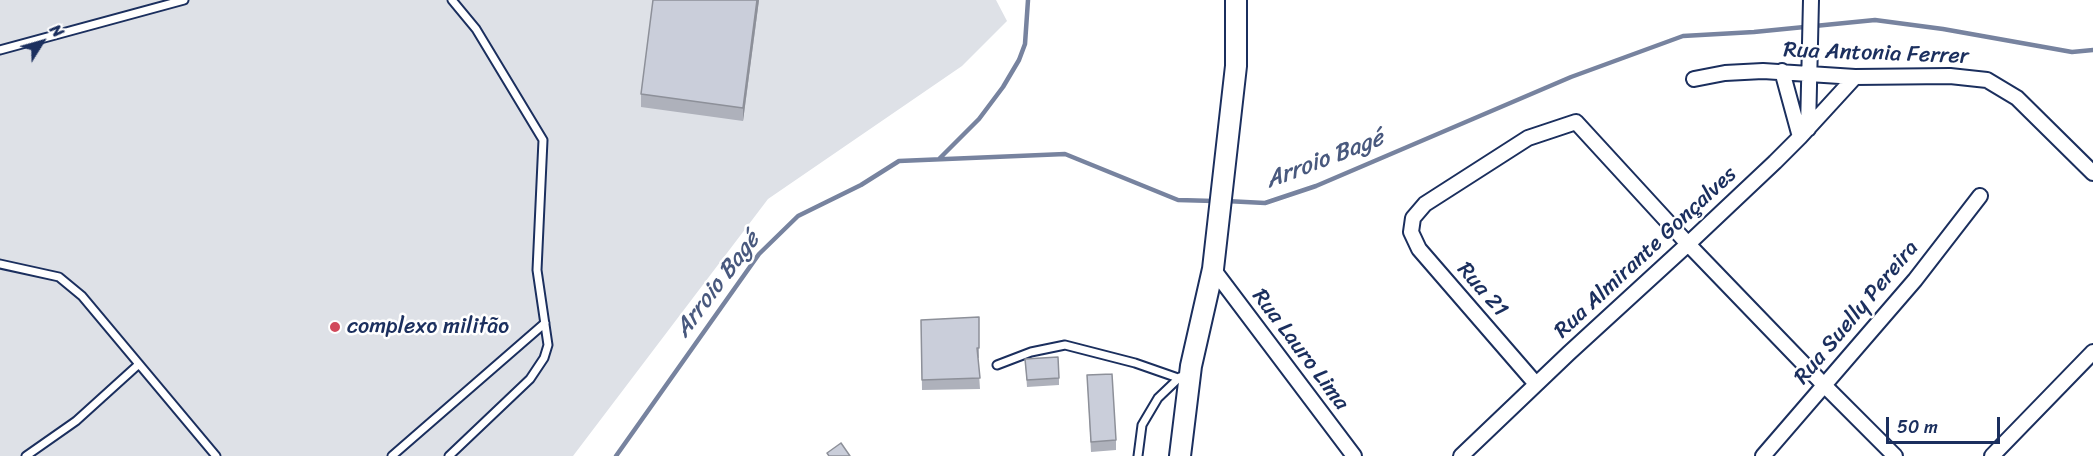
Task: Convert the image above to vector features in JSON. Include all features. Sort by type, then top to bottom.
[{"type":"main road","points":[[1180,456],[1184,372],[1214,260],[1236,66],[1236,0]]},
{"type":"street","points":[[1804,133],[1810,74],[1810,0]]},
{"type":"street","name":"Rua Antonia Ferrer","points":[[1695,79],[1743,71],[1782,71],[1855,77],[1950,76],[1987,80],[2017,98],[2093,173]]},
{"type":"street","points":[[1782,71],[1804,133]]},
{"type":"street","name":"Rua Almirante Gonçalves","points":[[1461,456],[1689,244],[1804,133],[1855,77]]},
{"type":"street","name":"Rua 21","points":[[1536,384],[1419,249],[1411,232],[1413,218],[1425,204],[1528,138],[1576,122],[1689,244]]},
{"type":"street","name":"Rua Suelly Pereira","points":[[1763,456],[1915,280],[1980,196]]},
{"type":"street","points":[[1689,244],[1895,456]]},
{"type":"street","name":"Rua Lauro Lima","points":[[1214,260],[1354,456]]},
{"type":"street","points":[[1992,456],[2093,352]]},
{"type":"lane","points":[[0,50],[184,0]]},
{"type":"lane","points":[[449,456],[530,379],[544,358],[548,345],[537,270],[543,140],[476,28],[452,0]]},
{"type":"lane","points":[[0,264],[59,277],[82,296],[216,456]]},
{"type":"lane","points":[[392,456],[545,323]]},
{"type":"lane","points":[[997,365],[1031,352],[1065,345],[1135,363],[1184,372]]},
{"type":"lane","points":[[26,456],[76,421],[139,364]]},
{"type":"lane","points":[[1138,456],[1142,425],[1158,398],[1184,372]]},
{"type":"shaded area","name":"complexo militão","points":[[0,0],[996,0],[1007,21],[962,66],[768,199],[573,456],[0,456]]},
{"type":"building","points":[[653,0],[757,0],[743,108],[641,94]]},
{"type":"building","points":[[979,317],[979,348],[977,348],[980,378],[922,380],[921,320]]},
{"type":"building","points":[[1058,357],[1059,378],[1027,380],[1025,359]]},
{"type":"building","points":[[1112,374],[1116,440],[1091,442],[1087,375]]},
{"type":"building","points":[[841,443],[850,456],[829,456],[827,453]]},
{"type":"waterway","points":[[939,159],[979,119],[1003,87],[1019,60],[1025,44],[1028,0]]},
{"type":"waterway","name":"Arroio Bagé","points":[[1226,201],[1265,203],[1316,186],[1571,77],[1683,36],[1754,32],[1875,20],[1943,29],[2072,52],[2093,50]]},
{"type":"waterway","name":"Arroio Bagé","points":[[616,456],[759,254],[798,216],[861,185],[899,161],[1065,154],[1178,200],[1214,201]]},
{"type":"place","name":"complexo militão","points":[[335,327]]}]
